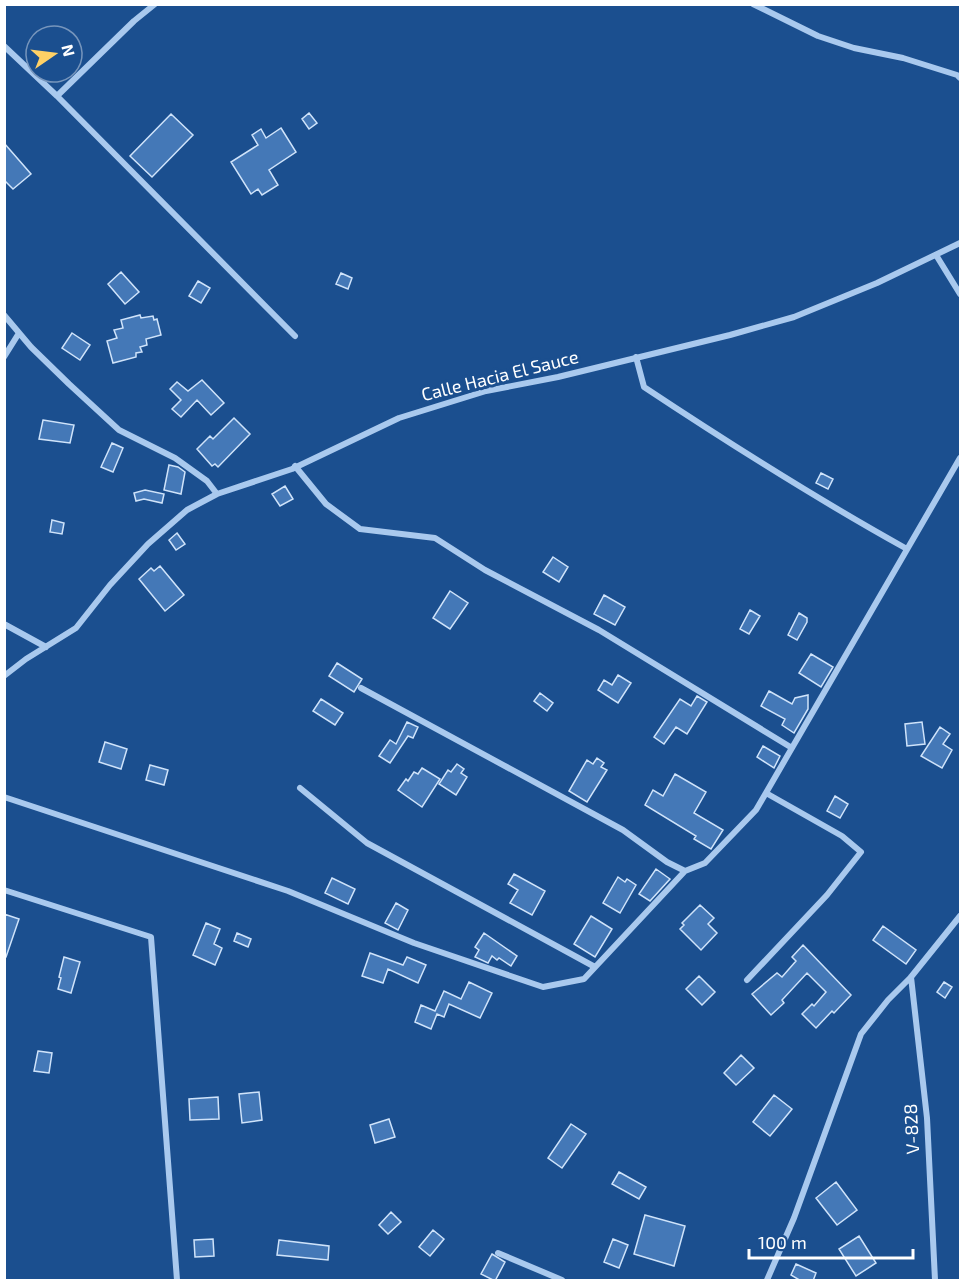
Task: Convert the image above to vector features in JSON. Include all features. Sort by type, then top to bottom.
[{"type":"street","points":[[57,96],[134,21],[155,4]]},
{"type":"street","points":[[754,5],[818,36],[854,48],[903,58],[957,75],[960,78]]},
{"type":"street","points":[[4,46],[57,96],[295,336]]},
{"type":"street","name":"Calle Hacia El Sauce","points":[[4,676],[76,628],[110,585],[156,537],[187,510],[217,495],[292,469],[399,418],[486,391],[558,377],[794,317],[877,283],[960,243]]},
{"type":"street","points":[[936,255],[960,294]]},
{"type":"street","points":[[4,315],[69,384],[119,429],[175,458],[207,481],[217,495]]},
{"type":"street","points":[[4,357],[20,333]]},
{"type":"street","points":[[636,357],[644,387],[703,426],[907,549]]},
{"type":"street","points":[[4,797],[288,891],[414,943],[543,987],[584,979],[685,871],[705,863],[756,810],[960,458]]},
{"type":"street","points":[[295,466],[326,504],[360,529],[435,538],[485,570],[599,630],[792,748]]},
{"type":"street","points":[[4,624],[46,647]]},
{"type":"street","points":[[361,688],[623,830],[667,862],[685,871]]},
{"type":"street","points":[[300,788],[367,843],[595,967]]},
{"type":"street","points":[[747,980],[827,895],[861,852],[842,836],[766,793]]},
{"type":"street","points":[[4,890],[151,937],[177,1281]]},
{"type":"street","points":[[768,1281],[794,1218],[861,1034],[888,999],[911,977],[960,916]]},
{"type":"street","name":"V-828","points":[[911,977],[927,1118],[935,1281]]},
{"type":"street","points":[[498,1253],[562,1281]]},
{"type":"building","points":[[309,113],[317,123],[309,129],[302,119]]},
{"type":"building","points":[[171,114],[193,135],[152,177],[130,156]]},
{"type":"building","points":[[281,128],[296,152],[269,170],[278,185],[262,195],[258,189],[251,194],[231,162],[258,145],[252,135],[261,129],[266,138]]},
{"type":"building","points":[[4,143],[31,174],[13,189],[4,180]]},
{"type":"building","points":[[121,272],[139,292],[125,304],[108,284]]},
{"type":"building","points":[[341,273],[352,278],[348,289],[336,284]]},
{"type":"building","points":[[198,281],[210,288],[201,303],[189,296]]},
{"type":"building","points":[[140,315],[141,318],[153,316],[154,320],[157,319],[161,335],[146,339],[147,345],[140,347],[142,352],[136,353],[136,357],[113,363],[107,341],[117,338],[114,330],[123,328],[121,320]]},
{"type":"building","points":[[72,333],[90,345],[80,360],[62,348]]},
{"type":"building","points":[[202,380],[224,403],[211,415],[197,400],[181,417],[172,409],[181,400],[170,389],[177,382],[188,391]]},
{"type":"building","points":[[234,418],[250,434],[218,467],[215,464],[212,466],[197,449],[210,436],[213,439]]},
{"type":"building","points":[[43,420],[74,425],[70,443],[39,439]]},
{"type":"building","points":[[112,443],[123,448],[113,472],[101,467]]},
{"type":"building","points":[[169,465],[185,472],[181,494],[164,490]]},
{"type":"building","points":[[821,473],[833,479],[828,489],[816,483]]},
{"type":"building","points":[[285,486],[293,499],[280,506],[272,494]]},
{"type":"building","points":[[145,490],[164,494],[162,503],[144,499],[136,501],[134,493]]},
{"type":"building","points":[[52,520],[64,523],[62,534],[50,532]]},
{"type":"building","points":[[177,533],[185,544],[176,550],[169,540]]},
{"type":"building","points":[[553,557],[568,567],[559,582],[543,572]]},
{"type":"building","points":[[160,566],[184,595],[165,611],[139,579],[151,568],[154,571]]},
{"type":"building","points":[[450,591],[468,603],[450,629],[433,618]]},
{"type":"building","points":[[604,595],[625,607],[615,625],[594,614]]},
{"type":"building","points":[[750,610],[760,616],[749,634],[740,629]]},
{"type":"building","points":[[799,613],[807,618],[807,622],[797,640],[788,635]]},
{"type":"building","points":[[811,654],[833,667],[821,687],[799,673]]},
{"type":"building","points":[[337,663],[362,679],[354,692],[329,676]]},
{"type":"building","points":[[618,675],[631,683],[618,703],[598,690],[604,680],[612,685]]},
{"type":"building","points":[[769,691],[792,704],[795,698],[808,695],[808,709],[794,733],[782,725],[785,719],[761,706]]},
{"type":"building","points":[[540,693],[553,703],[547,711],[534,701]]},
{"type":"building","points":[[697,696],[707,702],[687,734],[676,727],[664,744],[654,737],[680,699],[691,706]]},
{"type":"building","points":[[321,699],[343,713],[335,725],[313,711]]},
{"type":"building","points":[[407,722],[418,727],[413,738],[408,736],[390,763],[379,756],[390,740],[396,744]]},
{"type":"building","points":[[922,722],[925,744],[907,746],[905,724]]},
{"type":"building","points":[[940,727],[950,734],[943,744],[952,750],[942,768],[921,756]]},
{"type":"building","points":[[105,742],[127,749],[121,769],[99,762]]},
{"type":"building","points":[[763,746],[780,756],[774,768],[757,757]]},
{"type":"building","points":[[597,758],[604,763],[601,767],[607,770],[587,802],[569,791],[587,760],[593,764]]},
{"type":"building","points":[[457,764],[464,769],[461,773],[467,777],[456,795],[439,784],[448,770],[451,772]]},
{"type":"building","points":[[150,765],[168,770],[164,785],[146,780]]},
{"type":"building","points":[[422,768],[440,779],[422,807],[398,790],[406,779],[408,781],[414,772],[418,774]]},
{"type":"building","points":[[675,774],[706,792],[694,813],[723,830],[711,849],[694,839],[696,836],[645,805],[653,790],[663,796]]},
{"type":"building","points":[[835,796],[848,804],[840,818],[827,811]]},
{"type":"building","points":[[656,869],[670,879],[650,901],[639,894]]},
{"type":"building","points":[[514,874],[545,891],[532,915],[510,903],[518,890],[508,884]]},
{"type":"building","points":[[618,877],[625,882],[627,879],[636,885],[620,913],[603,903]]},
{"type":"building","points":[[332,878],[355,889],[348,904],[325,893]]},
{"type":"building","points":[[396,903],[408,910],[398,930],[385,923]]},
{"type":"building","points":[[700,905],[714,918],[708,924],[717,933],[701,950],[680,929],[684,925],[682,923]]},
{"type":"building","points":[[4,914],[19,919],[6,957],[4,957]]},
{"type":"building","points":[[591,916],[612,929],[595,957],[574,944]]},
{"type":"building","points":[[206,923],[220,929],[214,944],[222,948],[215,965],[193,955]]},
{"type":"building","points":[[883,926],[916,950],[906,964],[873,940]]},
{"type":"building","points":[[237,933],[251,939],[248,947],[234,941]]},
{"type":"building","points":[[484,933],[517,956],[511,966],[492,956],[488,963],[475,957],[479,950],[475,947]]},
{"type":"building","points":[[803,945],[851,995],[816,1028],[802,1014],[812,1004],[814,1006],[826,992],[807,973],[782,1000],[784,1003],[771,1015],[752,994],[777,973],[782,977],[796,961],[792,957]]},
{"type":"building","points":[[370,953],[403,965],[407,957],[426,965],[418,983],[388,969],[383,983],[362,976]]},
{"type":"building","points":[[64,957],[80,962],[71,993],[58,989]]},
{"type":"building","points":[[699,976],[715,992],[702,1005],[686,989]]},
{"type":"building","points":[[469,982],[492,993],[480,1018],[449,1004],[444,1017],[437,1014],[431,1029],[415,1022],[421,1005],[435,1011],[444,991],[461,999]]},
{"type":"building","points":[[944,982],[952,987],[945,998],[937,992]]},
{"type":"building","points":[[38,1051],[52,1053],[49,1073],[34,1071]]},
{"type":"building","points":[[741,1055],[754,1068],[736,1085],[724,1073]]},
{"type":"building","points":[[259,1092],[262,1120],[242,1123],[239,1094]]},
{"type":"building","points":[[774,1095],[792,1109],[770,1136],[753,1122]]},
{"type":"building","points":[[218,1097],[219,1119],[190,1120],[189,1099]]},
{"type":"building","points":[[389,1119],[395,1137],[375,1143],[370,1125]]},
{"type":"building","points":[[571,1124],[586,1134],[562,1168],[548,1158]]},
{"type":"building","points":[[619,1172],[646,1187],[639,1199],[612,1184]]},
{"type":"building","points":[[836,1182],[857,1210],[837,1225],[816,1198]]},
{"type":"building","points":[[391,1212],[401,1222],[388,1234],[379,1225]]},
{"type":"building","points":[[645,1215],[685,1226],[674,1266],[634,1254]]},
{"type":"building","points":[[433,1230],[444,1239],[430,1256],[419,1247]]},
{"type":"building","points":[[859,1236],[876,1263],[856,1276],[839,1249]]},
{"type":"building","points":[[213,1239],[214,1256],[195,1257],[194,1240]]},
{"type":"building","points":[[613,1239],[628,1245],[619,1268],[604,1262]]},
{"type":"building","points":[[279,1240],[329,1246],[328,1260],[277,1255]]},
{"type":"building","points":[[492,1254],[505,1262],[495,1281],[481,1274]]},
{"type":"building","points":[[796,1264],[816,1273],[813,1281],[801,1281],[791,1275]]}]
